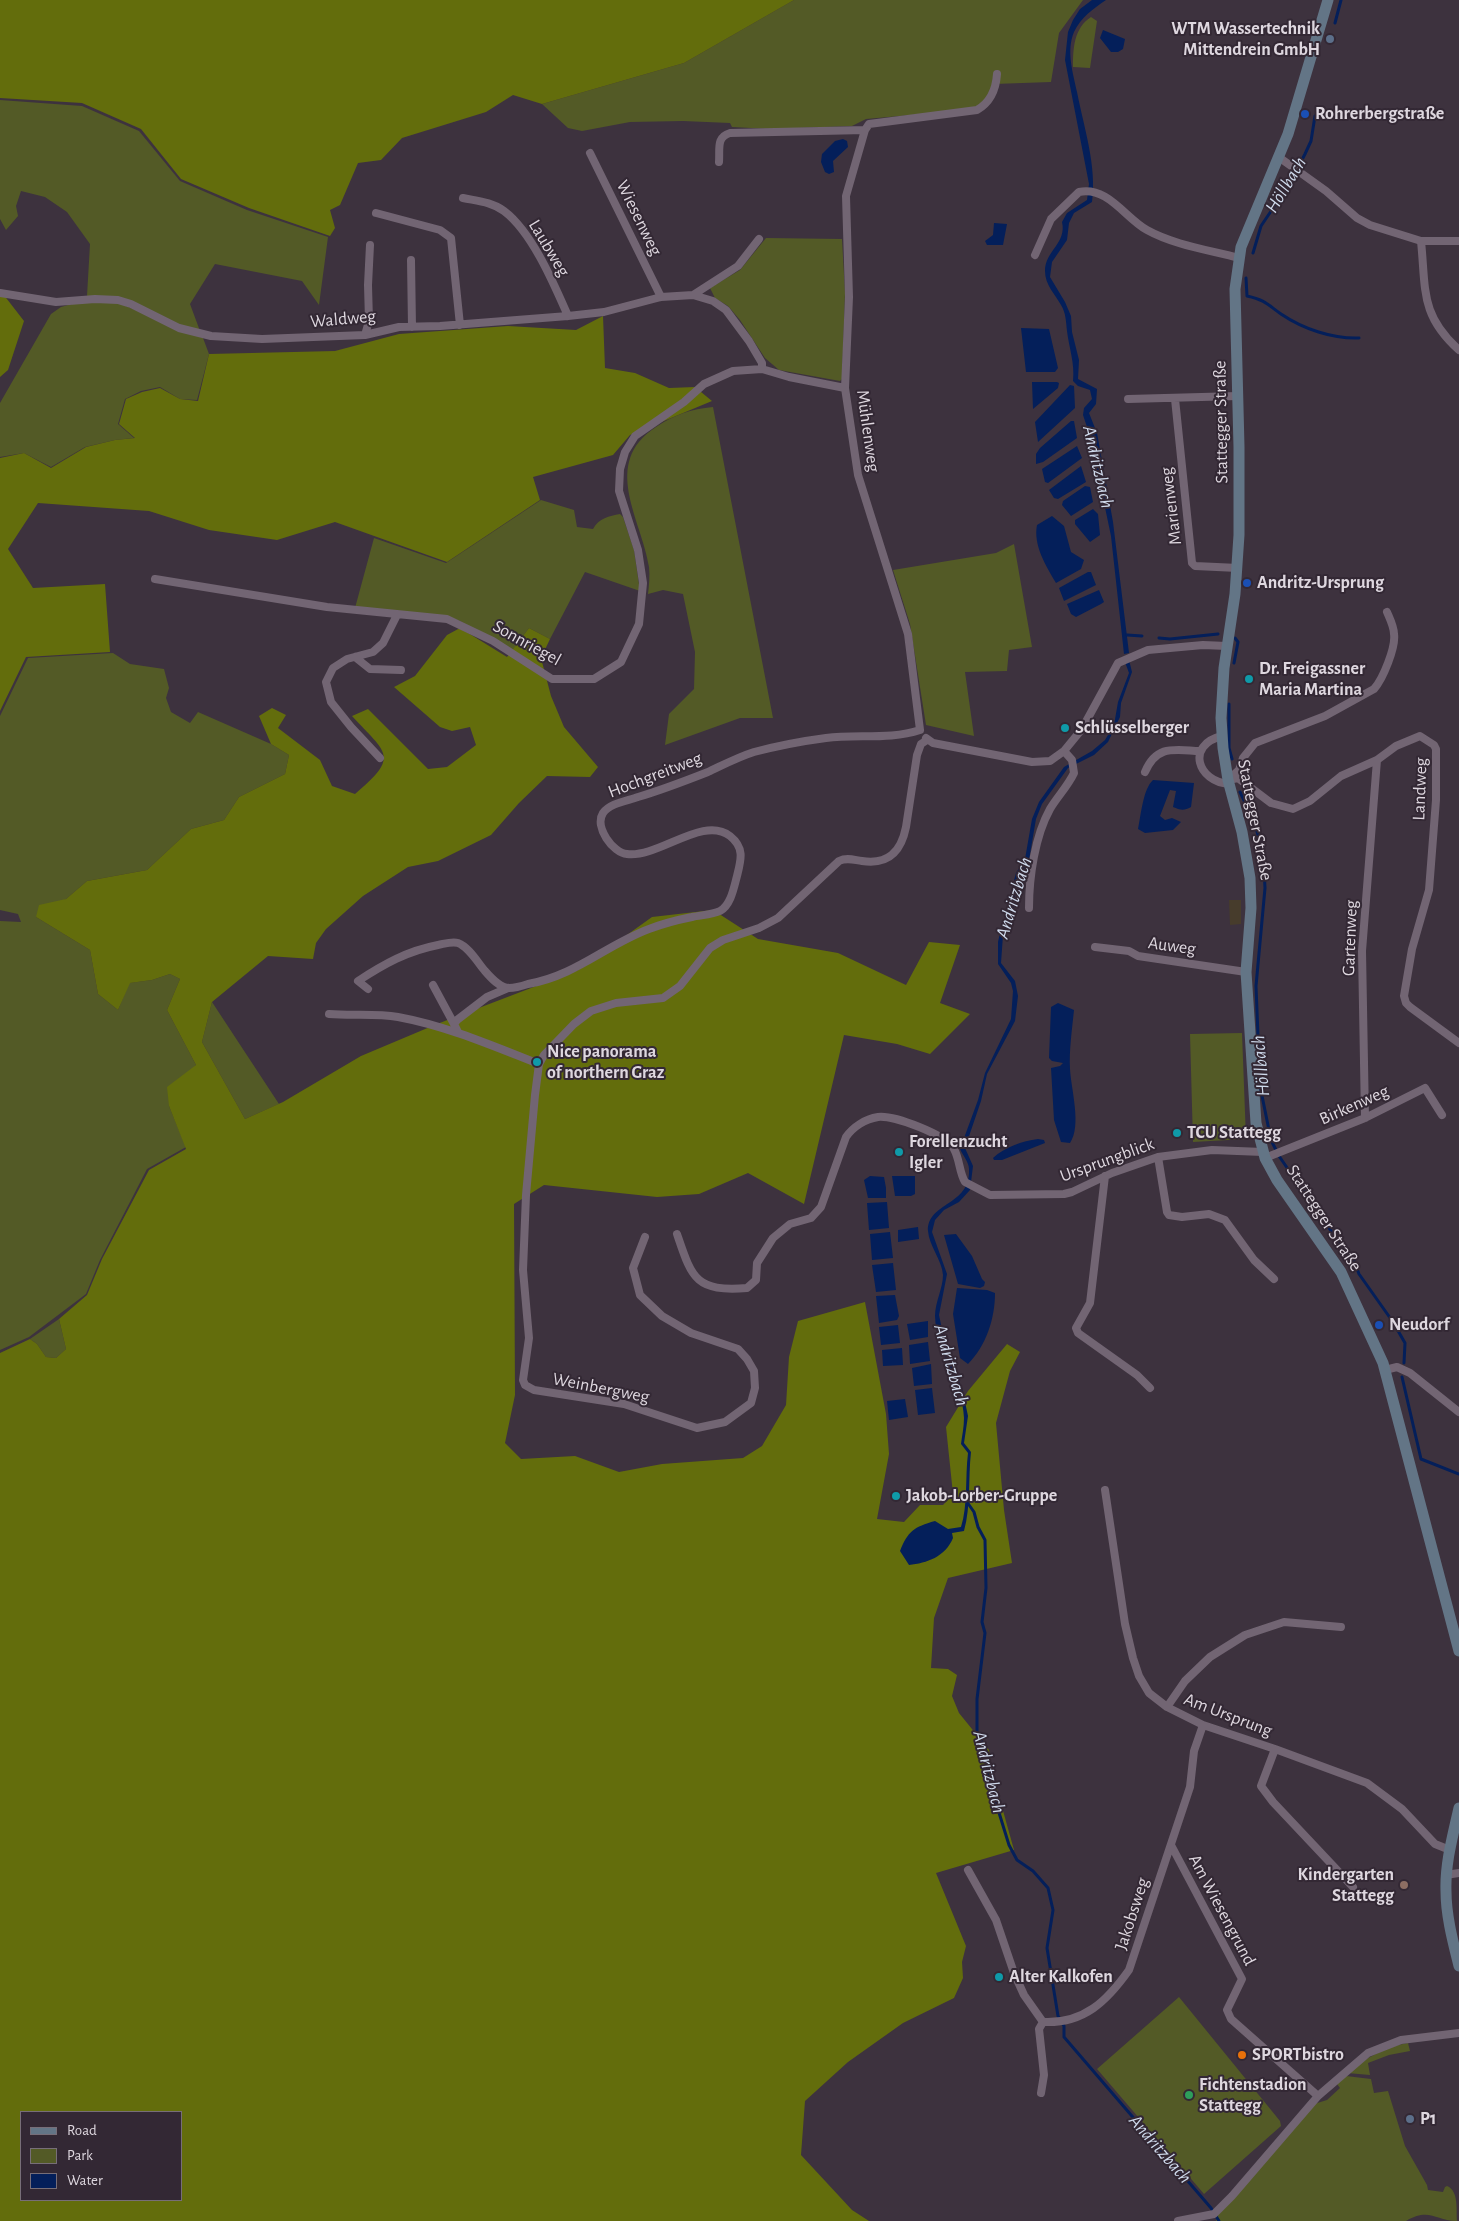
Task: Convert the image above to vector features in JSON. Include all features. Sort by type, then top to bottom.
[{"type":"main road","name":"Stattegger Straße","points":[[1328,0],[1280,158],[1239,258],[1235,289],[1240,490],[1238,568],[1222,685],[1222,736],[1229,782],[1242,832],[1250,878],[1251,908],[1246,972],[1256,1123],[1264,1155],[1277,1180],[1341,1272],[1369,1330],[1385,1370],[1459,1651]]},
{"type":"main road","points":[[1459,1808],[1446,1875],[1446,1904],[1459,1966]]},
{"type":"street","points":[[720,162],[720,139],[723,135],[730,133],[865,130],[872,123],[977,110],[989,101],[996,86],[997,74]]},
{"type":"street","name":"Mühlenweg","points":[[865,130],[846,196],[849,297],[846,388],[858,475],[908,634],[920,730]]},
{"type":"street","name":"Wiesenweg","points":[[590,153],[661,297]]},
{"type":"street","points":[[1280,158],[1368,224],[1421,241],[1459,242]]},
{"type":"street","points":[[1035,255],[1051,219],[1079,192],[1086,191],[1096,193],[1109,200],[1146,230],[1174,241],[1239,258]]},
{"type":"street","name":"Laubweg","points":[[463,198],[492,204],[504,211],[517,223],[526,234],[551,279],[568,316]]},
{"type":"street","points":[[376,213],[440,230],[452,238],[460,325]]},
{"type":"street","name":"Waldweg","points":[[694,295],[738,266],[759,239]]},
{"type":"street","points":[[1421,241],[1426,298],[1432,319],[1446,339],[1459,350]]},
{"type":"street","points":[[365,335],[369,321],[370,244]]},
{"type":"street","points":[[411,260],[412,327]]},
{"type":"street","name":"Waldweg","points":[[0,293],[56,302],[95,298],[118,300],[131,304],[180,328],[210,336],[262,339],[365,335],[399,327],[460,325],[568,316],[604,312],[661,297],[694,295],[713,300],[726,310],[762,362],[762,369]]},
{"type":"street","points":[[762,369],[789,377],[846,388]]},
{"type":"street","name":"Sonnriegel","points":[[155,579],[328,607],[398,616],[447,619],[493,641],[552,678],[594,679],[621,662],[639,624],[643,583],[638,550],[620,491],[620,469],[625,452],[635,436],[684,402],[704,384],[733,371],[762,369]]},
{"type":"street","points":[[1128,399],[1238,396]]},
{"type":"street","name":"Marienweg","points":[[1175,399],[1192,563],[1195,566],[1238,568]]},
{"type":"street","points":[[1229,782],[1239,770],[1243,758],[1255,743],[1324,716],[1374,689],[1380,682],[1394,642],[1394,633],[1387,612]]},
{"type":"street","points":[[380,758],[350,727],[331,702],[326,682],[333,668],[355,657],[373,652],[383,643],[398,616]]},
{"type":"street","points":[[920,730],[927,740],[948,746],[1039,763],[1050,761],[1064,751],[1088,719],[1118,663],[1148,650],[1203,645],[1227,646]]},
{"type":"street","points":[[355,657],[370,669],[401,670]]},
{"type":"street","name":"Hochgreitweg","points":[[454,1024],[487,997],[508,988],[542,982],[564,974],[646,930],[689,917],[718,912],[727,906],[735,884],[742,851],[729,835],[722,831],[711,830],[686,836],[644,854],[624,854],[616,851],[600,825],[601,816],[609,807],[676,786],[752,753],[827,738],[894,735],[920,730]]},
{"type":"street","points":[[1145,772],[1150,760],[1165,750],[1200,751],[1205,744],[1222,736]]},
{"type":"street","name":"Landweg","points":[[1200,751],[1202,768],[1216,782],[1229,782],[1238,778],[1271,803],[1293,809],[1310,800],[1341,776],[1377,760],[1396,746],[1420,736],[1434,744],[1436,749],[1436,800],[1429,890],[1412,949],[1404,996],[1410,1008],[1459,1043]]},
{"type":"street","name":"Weinbergweg","points":[[645,1237],[634,1268],[640,1295],[662,1316],[691,1333],[738,1349],[754,1371],[755,1388],[751,1403],[725,1422],[697,1428],[624,1404],[534,1390],[525,1385],[524,1376],[529,1332],[522,1260],[526,1195],[539,1064],[553,1043],[591,1011],[616,1003],[662,998],[680,986],[710,948],[723,940],[759,928],[778,918],[839,861],[846,858],[878,862],[897,850],[904,837],[906,828],[917,755],[922,744],[927,740]]},
{"type":"street","points":[[1029,908],[1030,878],[1041,831],[1052,807],[1072,778],[1073,764],[1064,751]]},
{"type":"street","name":"Gartenweg","points":[[1365,1118],[1362,951],[1377,760]]},
{"type":"street","points":[[368,989],[358,981],[389,960],[423,948],[457,943],[467,949],[490,977],[508,988]]},
{"type":"street","name":"Auweg","points":[[1094,947],[1129,951],[1138,956],[1246,972]]},
{"type":"street","points":[[433,985],[458,1032]]},
{"type":"street","points":[[329,1014],[369,1013],[398,1017],[458,1032],[539,1064]]},
{"type":"street","name":"Birkenweg","points":[[1264,1155],[1365,1118],[1425,1088],[1442,1115]]},
{"type":"street","name":"Ursprungblick","points":[[677,1234],[692,1275],[708,1285],[726,1288],[747,1288],[756,1280],[757,1263],[773,1238],[790,1224],[800,1222],[816,1214],[821,1207],[846,1137],[851,1129],[878,1117],[907,1121],[937,1136],[954,1148],[965,1182],[974,1189],[990,1195],[1064,1194],[1105,1176],[1158,1157],[1212,1150],[1264,1155]]},
{"type":"street","points":[[1158,1157],[1167,1212],[1170,1215],[1182,1217],[1209,1214],[1225,1220],[1254,1260],[1274,1279]]},
{"type":"street","points":[[1105,1176],[1090,1303],[1076,1328],[1078,1333],[1137,1375],[1150,1388]]},
{"type":"street","points":[[1385,1370],[1397,1366],[1410,1373],[1459,1412]]},
{"type":"street","name":"Am Ursprung","points":[[1105,1490],[1125,1624],[1139,1676],[1149,1692],[1167,1707],[1203,1725],[1275,1748],[1367,1783],[1402,1809],[1435,1844],[1450,1850]]},
{"type":"street","points":[[1167,1707],[1185,1681],[1210,1657],[1245,1635],[1284,1622],[1341,1627]]},
{"type":"street","name":"Jakobsweg","points":[[1043,2022],[1068,2020],[1097,2006],[1112,1994],[1130,1970],[1190,1787],[1194,1751],[1203,1725]]},
{"type":"street","points":[[1275,1748],[1261,1786],[1272,1802],[1353,1887]]},
{"type":"street","name":"Am Wiesengrund","points":[[1171,1845],[1242,1979],[1226,2010],[1231,2019],[1318,2096]]},
{"type":"street","points":[[968,1870],[996,1920],[1014,1973],[1024,1994],[1043,2022],[1039,2029],[1044,2075],[1041,2093]]},
{"type":"street","points":[[1446,1875],[1459,1873]]},
{"type":"street","points":[[1178,2221],[1214,2214],[1232,2196],[1318,2096],[1368,2053],[1401,2040],[1459,2033]]},
{"type":"shaded area","points":[[1229,900],[1241,900],[1241,924],[1230,925]]},
{"type":"green space","points":[[0,0],[794,0],[684,63],[542,104],[513,95],[486,112],[402,138],[381,160],[358,163],[340,205],[330,210],[335,228],[330,236],[249,208],[181,179],[141,129],[82,103],[0,98]]},
{"type":"green space","points":[[794,0],[1083,0],[1059,33],[1051,82],[994,84],[988,98],[979,106],[956,111],[866,119],[852,126],[770,129],[732,127],[730,123],[683,121],[630,122],[582,131],[568,128],[542,104],[684,63]]},
{"type":"green space","points":[[1091,17],[1097,21],[1090,68],[1073,67],[1074,46],[1078,33],[1085,22]]},
{"type":"green space","points":[[0,100],[82,106],[139,131],[180,181],[247,210],[328,237],[319,305],[302,281],[215,264],[190,304],[200,331],[171,323],[134,303],[87,296],[90,244],[67,212],[45,197],[21,191],[16,206],[18,216],[6,230],[0,219]]},
{"type":"green space","points":[[766,238],[842,239],[845,293],[842,379],[840,381],[779,370],[765,358],[740,320],[728,306],[715,298],[710,288],[740,270]]},
{"type":"green space","points":[[0,290],[24,321],[8,370],[0,377]]},
{"type":"green space","points":[[79,302],[119,303],[203,338],[209,354],[197,400],[180,399],[160,387],[141,391],[125,399],[118,424],[134,438],[85,447],[51,467],[24,453],[0,457],[0,403],[51,314],[61,307]]},
{"type":"green space","points":[[603,316],[605,368],[635,373],[669,388],[695,387],[712,401],[630,435],[613,455],[533,477],[540,500],[447,562],[335,522],[277,540],[209,530],[149,511],[38,503],[8,549],[33,588],[105,584],[110,652],[26,657],[0,711],[0,458],[24,453],[51,468],[86,447],[115,440],[135,438],[119,424],[126,399],[142,392],[160,388],[180,399],[198,401],[209,354],[335,351],[399,334],[508,326],[576,330]]},
{"type":"green space","points":[[713,407],[773,718],[740,718],[665,745],[669,714],[694,689],[695,652],[683,594],[663,590],[648,594],[649,567],[633,512],[627,475],[630,457],[639,441],[656,427],[683,413]]},
{"type":"green space","points":[[541,500],[574,510],[577,527],[593,529],[601,520],[620,514],[623,517],[634,550],[640,591],[585,572],[550,639],[529,628],[512,651],[460,621],[446,617],[355,608],[374,538],[446,563]]},
{"type":"green space","points":[[1014,544],[1032,647],[1009,650],[1007,671],[965,672],[974,736],[926,725],[910,624],[893,570],[996,553]]},
{"type":"green space","points":[[460,628],[507,657],[529,628],[550,639],[541,658],[551,696],[564,727],[598,767],[590,777],[547,776],[519,803],[491,835],[438,861],[408,867],[363,896],[326,929],[316,943],[313,959],[268,956],[212,1002],[202,1042],[245,1119],[283,1102],[361,1056],[437,1024],[578,970],[652,917],[713,910],[758,939],[838,953],[906,985],[929,942],[960,945],[940,1003],[970,1014],[930,1054],[897,1044],[844,1035],[804,1204],[748,1173],[699,1194],[657,1197],[544,1185],[514,1204],[515,1395],[505,1443],[521,1459],[575,1456],[619,1472],[662,1464],[743,1458],[762,1446],[786,1405],[789,1357],[798,1321],[865,1302],[886,1414],[889,1454],[877,1519],[904,1522],[920,1505],[943,1505],[953,1494],[946,1427],[968,1391],[1007,1344],[1020,1352],[1010,1371],[996,1423],[1004,1510],[1012,1563],[948,1578],[934,1618],[931,1668],[948,1669],[957,1675],[952,1696],[959,1713],[989,1750],[993,1775],[1014,1850],[936,1873],[966,1946],[962,1962],[963,1978],[954,1998],[903,2023],[848,2062],[805,2101],[801,2155],[852,2210],[869,2221],[0,2221],[0,1353],[30,1339],[37,1344],[46,1357],[56,1358],[66,1349],[59,1319],[87,1295],[102,1259],[149,1170],[186,1149],[169,1106],[167,1087],[196,1065],[167,1010],[180,979],[170,974],[152,980],[130,983],[118,1010],[98,994],[90,950],[36,917],[39,905],[66,899],[87,881],[147,870],[191,829],[224,820],[239,797],[285,774],[289,755],[271,744],[259,716],[272,708],[286,715],[278,728],[320,760],[332,786],[355,794],[369,781],[383,763],[384,755],[380,747],[352,716],[368,709],[428,769],[447,767],[476,745],[470,727],[452,731],[440,727],[394,687],[415,676],[447,635]]},
{"type":"green space","points":[[113,653],[130,664],[164,669],[169,688],[166,698],[171,712],[190,723],[198,712],[271,744],[289,755],[285,774],[239,797],[224,820],[191,829],[147,870],[87,881],[66,899],[36,917],[90,950],[98,994],[118,1010],[129,983],[152,980],[170,974],[180,979],[167,1010],[196,1065],[169,1106],[186,1147],[147,1169],[100,1260],[86,1294],[29,1337],[0,1350],[0,921],[21,922],[18,914],[0,910],[0,716],[28,658]]},
{"type":"green space","points":[[212,1002],[279,1104],[245,1119],[202,1042]]},
{"type":"green space","points":[[1242,1033],[1246,1139],[1193,1142],[1190,1034]]},
{"type":"green space","points":[[59,1319],[66,1349],[56,1358],[46,1357],[37,1344],[30,1339]]},
{"type":"green space","name":"Fichtenstadion Stattegg","points":[[1179,1997],[1280,2121],[1281,2126],[1204,2194],[1097,2069]]},
{"type":"green space","points":[[1408,2043],[1410,2051],[1389,2055],[1368,2063],[1370,2075],[1347,2073],[1376,2054],[1391,2047]]},
{"type":"green space","points":[[1346,2076],[1371,2079],[1374,2093],[1388,2091],[1405,2146],[1428,2190],[1443,2192],[1447,2186],[1451,2188],[1456,2201],[1457,2221],[1421,2215],[1406,2221],[1216,2221],[1218,2214],[1314,2104],[1327,2100],[1340,2088],[1337,2084]]},
{"type":"water","points":[[1092,0],[1106,0],[1080,22],[1074,32],[1070,54],[1091,161],[1093,175],[1092,202],[1074,213],[1069,223],[1067,240],[1052,262],[1050,277],[1071,316],[1072,332],[1079,360],[1078,379],[1097,389],[1096,404],[1089,413],[1097,433],[1113,522],[1129,653],[1124,654],[1111,536],[1090,436],[1083,415],[1084,408],[1092,399],[1090,390],[1078,386],[1073,381],[1073,362],[1065,314],[1048,285],[1045,276],[1048,258],[1061,236],[1062,222],[1067,213],[1087,200],[1089,184],[1065,60],[1068,32],[1073,20],[1080,9]]},
{"type":"water","points":[[1103,30],[1125,39],[1123,49],[1118,52],[1111,52],[1100,38]]},
{"type":"water","points":[[843,139],[847,141],[848,147],[833,161],[834,172],[829,174],[825,172],[821,162],[822,154],[835,141]]},
{"type":"water","points":[[994,223],[1007,224],[1003,245],[987,245],[985,241],[993,235]]},
{"type":"water","points":[[1021,328],[1049,329],[1058,368],[1055,372],[1026,372]]},
{"type":"water","points":[[1032,382],[1059,383],[1058,388],[1033,409]]},
{"type":"water","points":[[1070,385],[1074,386],[1075,408],[1038,442],[1035,422]]},
{"type":"water","points":[[1071,421],[1074,421],[1077,438],[1043,462],[1036,464],[1036,454],[1040,448]]},
{"type":"water","points":[[1077,446],[1082,458],[1048,483],[1045,482],[1042,469]]},
{"type":"water","points":[[1081,466],[1086,482],[1058,499],[1054,498],[1049,490]]},
{"type":"water","points":[[1085,486],[1090,487],[1093,502],[1071,516],[1062,505],[1063,501]]},
{"type":"water","points":[[1093,509],[1098,514],[1100,535],[1090,542],[1075,524],[1075,520]]},
{"type":"water","points":[[1052,516],[1064,526],[1071,552],[1084,560],[1081,569],[1056,583],[1041,555],[1036,533],[1037,525]]},
{"type":"water","points":[[1091,572],[1096,585],[1064,601],[1059,588]]},
{"type":"water","points":[[1099,590],[1104,602],[1076,617],[1071,614],[1067,604]]},
{"type":"water","points":[[1129,660],[1132,672],[1121,703],[1120,717],[1108,742],[1094,755],[1068,768],[1042,804],[1036,819],[1029,860],[1016,888],[1012,921],[1003,935],[1001,963],[1015,981],[1018,996],[1015,1021],[987,1074],[981,1101],[965,1148],[973,1166],[970,1190],[959,1202],[944,1210],[935,1220],[932,1232],[947,1274],[939,1315],[948,1358],[962,1388],[968,1416],[964,1443],[971,1452],[966,1521],[964,1531],[952,1533],[953,1538],[950,1545],[935,1558],[909,1565],[900,1551],[909,1534],[922,1525],[935,1521],[948,1529],[961,1527],[966,1500],[968,1453],[961,1444],[964,1421],[963,1405],[936,1329],[935,1311],[943,1275],[928,1231],[934,1214],[957,1197],[968,1181],[969,1166],[960,1149],[978,1100],[985,1073],[1011,1019],[1013,991],[1011,983],[998,964],[1000,933],[1009,919],[1012,888],[1016,873],[1025,859],[1032,819],[1039,802],[1064,767],[1092,751],[1105,740],[1114,725],[1118,702],[1129,673],[1125,662]]},
{"type":"water","points":[[1153,780],[1194,783],[1191,807],[1186,809],[1173,807],[1176,791],[1170,790],[1160,816],[1165,820],[1172,818],[1181,822],[1173,830],[1145,833],[1138,829],[1147,789]]},
{"type":"water","points":[[1058,1003],[1074,1010],[1070,1062],[1076,1117],[1070,1143],[1061,1142],[1054,1120],[1051,1068],[1060,1066],[1063,1063],[1052,1061],[1049,1058],[1051,1007]]},
{"type":"water","points":[[1038,1139],[1044,1140],[1045,1143],[1002,1160],[994,1160],[993,1158],[1014,1145]]},
{"type":"water","points":[[870,1176],[884,1177],[886,1198],[868,1198],[864,1180]]},
{"type":"water","points":[[892,1176],[915,1176],[915,1194],[911,1196],[895,1196]]},
{"type":"water","points":[[887,1202],[889,1228],[869,1230],[867,1203]]},
{"type":"water","points":[[918,1227],[919,1239],[898,1242],[898,1230]]},
{"type":"water","points":[[890,1232],[893,1258],[872,1260],[870,1234]]},
{"type":"water","points":[[956,1234],[972,1256],[985,1282],[984,1286],[980,1288],[958,1284],[944,1235]]},
{"type":"water","points":[[893,1263],[896,1290],[876,1292],[872,1265]]},
{"type":"water","points":[[957,1288],[987,1290],[995,1293],[995,1303],[988,1332],[980,1349],[968,1364],[960,1358],[953,1314]]},
{"type":"water","points":[[895,1295],[899,1316],[897,1320],[879,1323],[876,1296]]},
{"type":"water","points":[[928,1321],[928,1337],[910,1340],[907,1324]]},
{"type":"water","points":[[898,1325],[900,1343],[881,1345],[879,1327]]},
{"type":"water","points":[[928,1342],[930,1361],[910,1364],[909,1345]]},
{"type":"water","points":[[902,1348],[903,1365],[883,1366],[882,1350]]},
{"type":"water","points":[[931,1364],[932,1384],[914,1386],[912,1368]]},
{"type":"water","points":[[932,1388],[935,1413],[918,1415],[915,1390]]},
{"type":"water","points":[[905,1399],[908,1417],[889,1420],[887,1401]]},
{"type":"waterway","name":"Höllbach","points":[[1335,23],[1341,0]]},
{"type":"waterway","name":"Höllbach","points":[[1253,253],[1261,226],[1290,183],[1311,141],[1315,116]]},
{"type":"waterway","points":[[1246,278],[1247,296],[1266,303],[1299,324],[1329,335],[1359,338]]},
{"type":"waterway","name":"Höllbach","points":[[1159,638],[1170,639],[1218,634]]},
{"type":"waterway","name":"Höllbach","points":[[1127,635],[1142,636]]},
{"type":"waterway","name":"Höllbach","points":[[1234,663],[1238,642],[1235,638]]},
{"type":"waterway","name":"Höllbach","points":[[1229,704],[1229,748],[1232,759]]},
{"type":"waterway","name":"Höllbach","points":[[1240,792],[1254,821],[1263,852],[1265,888],[1256,986],[1260,1086],[1271,1140],[1279,1156],[1325,1223],[1353,1258],[1359,1274],[1393,1322],[1405,1343],[1404,1363]]},
{"type":"waterway","name":"Höllbach","points":[[1402,1377],[1421,1459],[1459,1474]]},
{"type":"waterway","name":"Andritzbach","points":[[967,1502],[974,1512],[978,1527],[985,1540],[986,1588],[982,1622],[985,1633],[977,1699],[977,1731],[987,1753],[988,1777],[1009,1845],[1017,1860],[1033,1871],[1048,1888],[1053,1910],[1047,1948],[1058,2016],[1064,2026],[1064,2037],[1211,2208],[1219,2221]]},
{"type":"place","name":"WTM Wassertechnik Mittendrein GmbH","points":[[1330,39]]},
{"type":"place","name":"Rohrerbergstraße","points":[[1305,114]]},
{"type":"place","name":"Andritz-Ursprung","points":[[1247,583]]},
{"type":"place","name":"Dr. Freigassner Maria Martina","points":[[1249,679]]},
{"type":"place","name":"Schlüsselberger","points":[[1065,728]]},
{"type":"place","name":"Nice panorama of northern Graz","points":[[537,1062]]},
{"type":"place","name":"TCU Stattegg","points":[[1177,1133]]},
{"type":"place","name":"Forellenzucht Igler","points":[[899,1152]]},
{"type":"place","name":"Neudorf","points":[[1379,1325]]},
{"type":"place","name":"Jakob-Lorber-Gruppe","points":[[896,1496]]},
{"type":"place","name":"Kindergarten Stattegg","points":[[1404,1885]]},
{"type":"place","name":"Alter Kalkofen","points":[[999,1977]]},
{"type":"place","name":"SPORTbistro","points":[[1242,2055]]},
{"type":"place","name":"Fichtenstadion Stattegg","points":[[1189,2095]]},
{"type":"place","name":"P1","points":[[1410,2119]]}]
